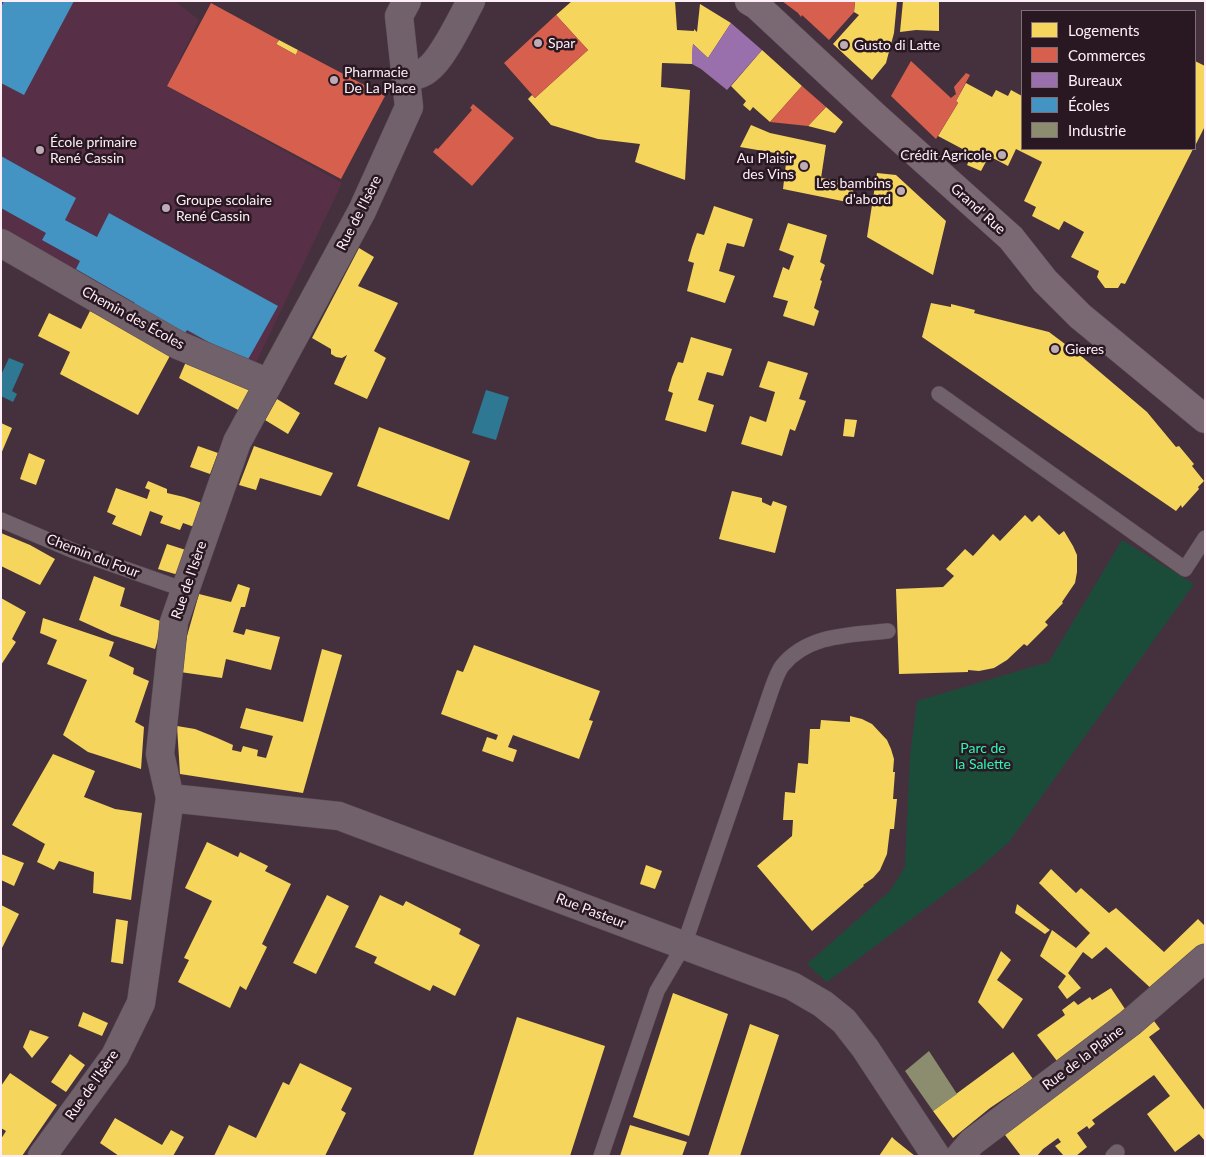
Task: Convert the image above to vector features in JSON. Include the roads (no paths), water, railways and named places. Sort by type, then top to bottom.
[{"type":"main road","name":"Grand' Rue","points":[[749,1],[756,5],[875,116],[1011,238],[1045,281],[1080,316],[1205,419]]},
{"type":"street","name":"Rue de l'Isère","points":[[42,1156],[114,1056],[141,1004],[170,798],[160,754],[174,622],[237,442],[362,211],[409,107],[399,16],[407,1]]},
{"type":"street","points":[[406,78],[420,75],[429,70],[437,60],[471,1]]},
{"type":"street","name":"Chemin des Écoles","points":[[1,243],[178,345],[269,383]]},
{"type":"street","name":"Rue Pasteur","points":[[170,798],[340,816],[792,986],[823,1004],[844,1021],[865,1048],[936,1156]]},
{"type":"street","name":"Rue de la Plaine","points":[[960,1156],[972,1142],[1130,1023],[1205,958]]},
{"type":"lane","points":[[939,394],[1185,568],[1205,538]]},
{"type":"lane","name":"Chemin du Four","points":[[1,520],[74,551],[185,590]]},
{"type":"lane","points":[[601,1156],[657,991],[684,945],[771,691],[781,667],[801,649],[828,637],[888,631]]},
{"type":"water","points":[[9,358],[24,364],[12,391],[17,394],[13,402],[1,396],[1,375]]},
{"type":"water","points":[[486,390],[509,397],[496,440],[472,433]]},
{"type":"place","name":"Spar","points":[[538,43]]},
{"type":"place","name":"Gusto di Latte","points":[[844,45]]},
{"type":"place","name":"Pharmacie De La Place","points":[[334,80]]},
{"type":"place","name":"École primaire René Cassin","points":[[40,150]]},
{"type":"place","name":"Crédit Agricole","points":[[1002,155]]},
{"type":"place","name":"Au Plaisir des Vins","points":[[804,166]]},
{"type":"place","name":"Les bambins d'abord","points":[[901,191]]},
{"type":"place","name":"Groupe scolaire René Cassin","points":[[166,208]]},
{"type":"place","name":"Gieres","points":[[1055,349]]},
{"type":"park label","name":"Parc de la Salette","points":[[983,756]]}]
